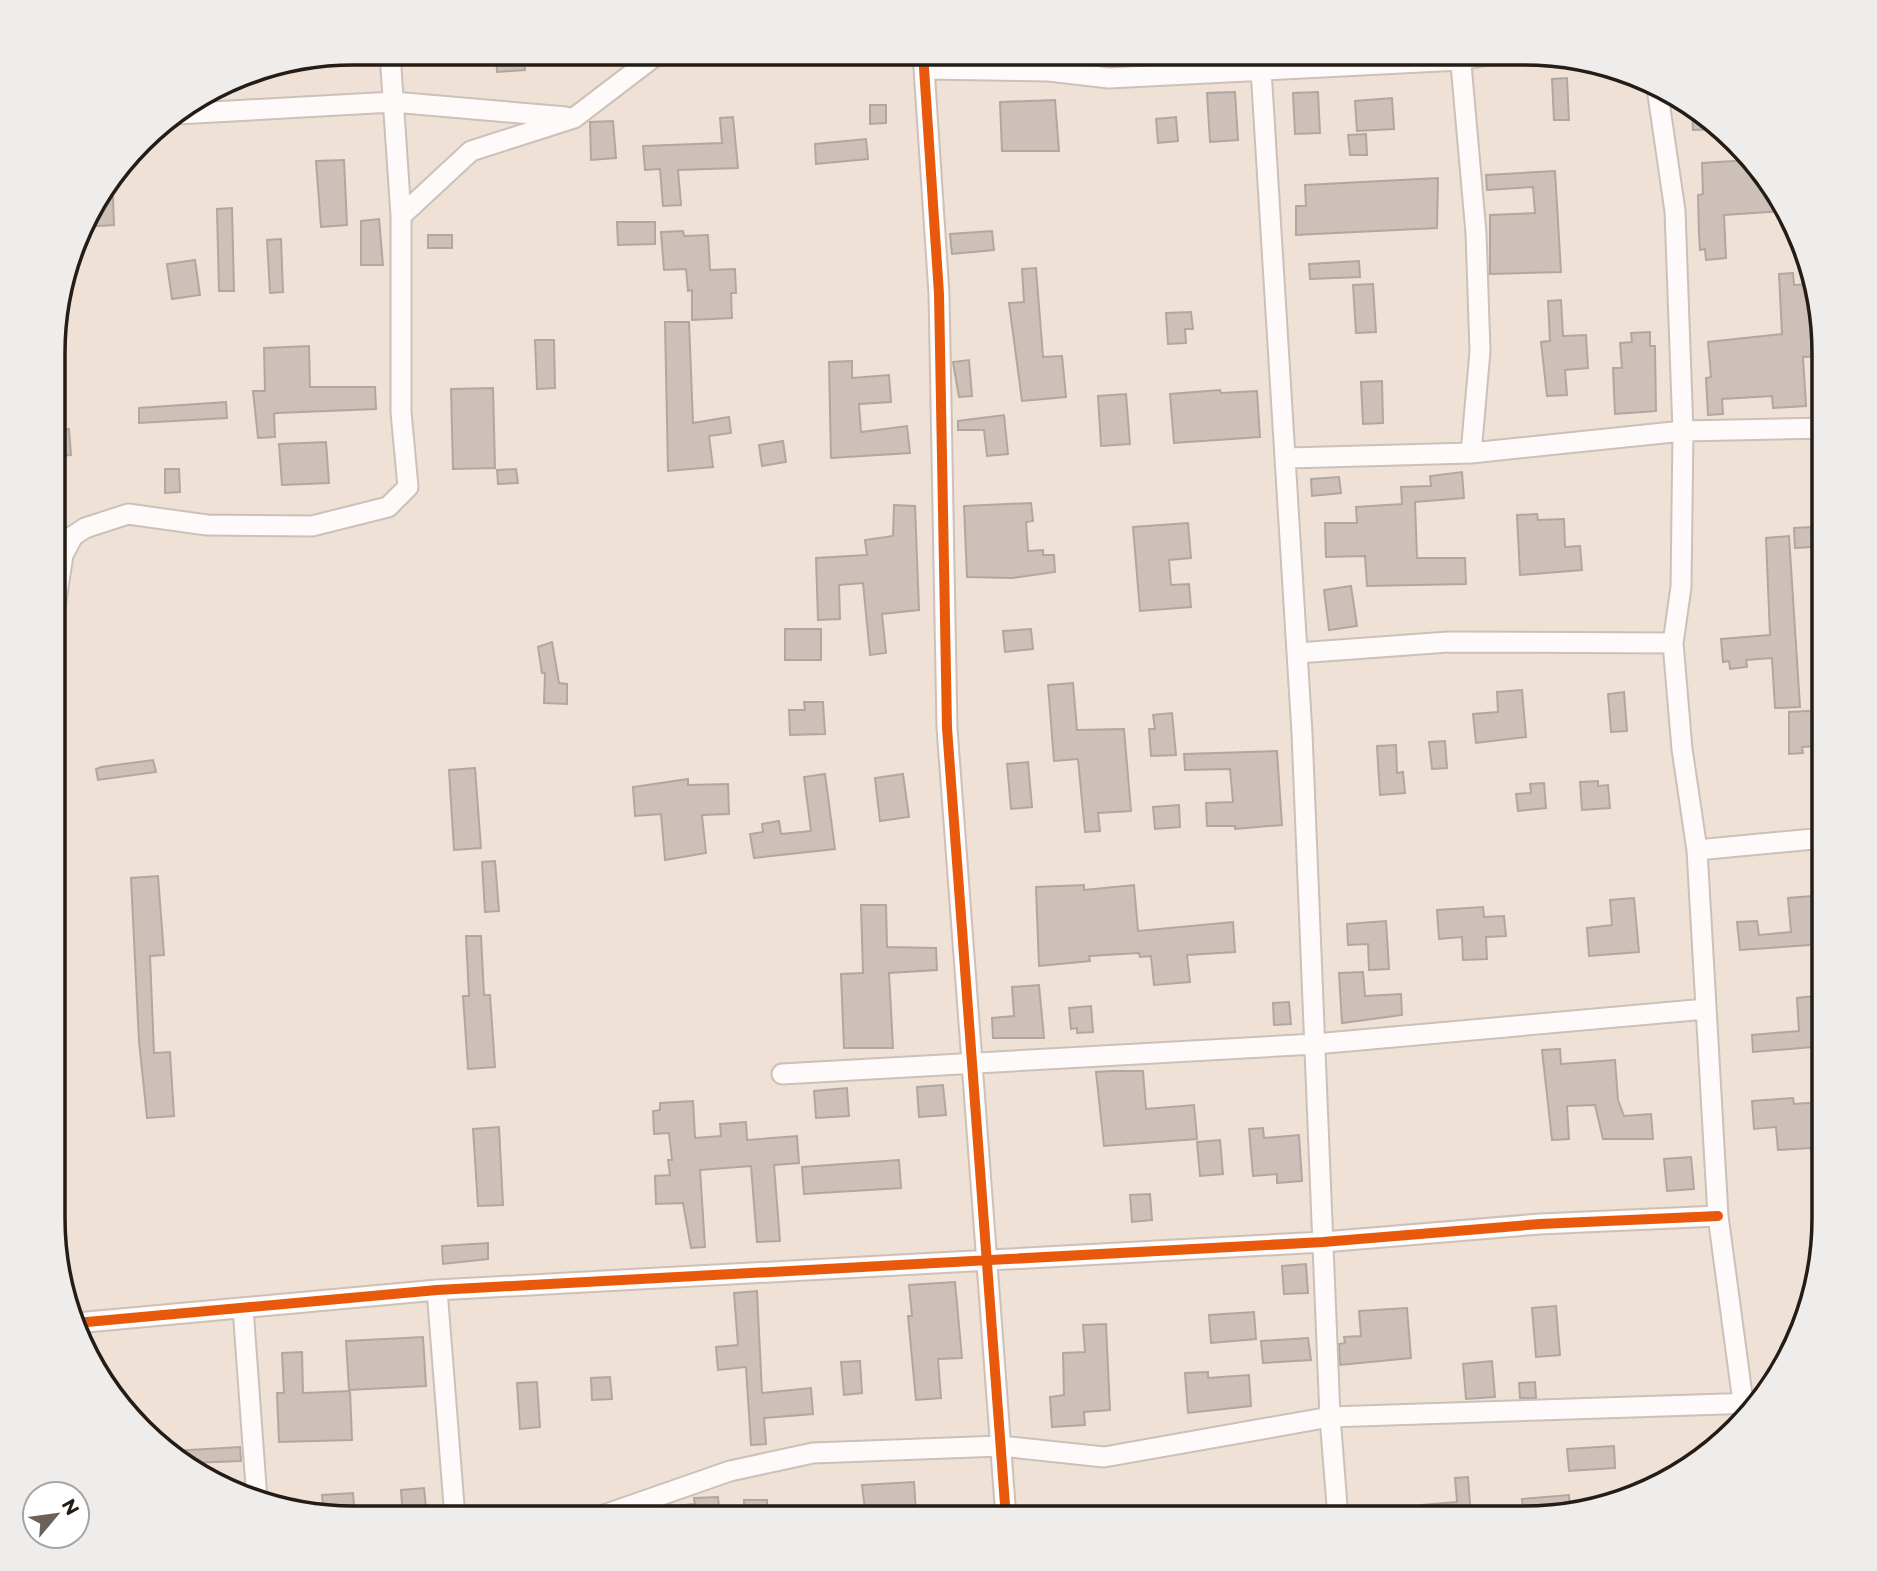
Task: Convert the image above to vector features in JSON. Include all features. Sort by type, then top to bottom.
[{"type":"street","points":[[65,536],[128,514],[207,525],[312,526],[388,507],[408,487],[401,412],[401,216],[391,65]]},
{"type":"street","points":[[401,216],[471,151],[574,118],[644,65]]},
{"type":"street","points":[[924,65],[939,294],[947,729],[1005,1506]]},
{"type":"street","points":[[974,65],[1110,78],[1232,65]]},
{"type":"street","points":[[1260,65],[1298,653],[1337,1506]]},
{"type":"street","points":[[1461,65],[1476,233],[1480,351],[1471,453]]},
{"type":"street","points":[[1658,98],[1675,211],[1684,431],[1681,587],[1673,643],[1682,749],[1697,850],[1718,1216],[1748,1400]]},
{"type":"street","points":[[193,113],[393,102],[574,118]]},
{"type":"street","points":[[1287,458],[1471,453],[1684,431],[1812,428]]},
{"type":"street","points":[[1298,653],[1448,642],[1673,643]]},
{"type":"street","points":[[1697,850],[1812,839]]},
{"type":"street","points":[[782,1074],[1315,1044],[1706,1009]]},
{"type":"street","points":[[85,1322],[437,1290],[1323,1242],[1540,1224],[1718,1216]]},
{"type":"street","points":[[437,1290],[454,1506]]},
{"type":"street","points":[[243,1308],[256,1489]]},
{"type":"street","points":[[629,1506],[730,1471],[813,1453],[1001,1446],[1104,1457],[1331,1417],[1741,1408]]},
{"type":"building","points":[[497,65],[525,65],[525,70],[497,72]]},
{"type":"building","points":[[1567,78],[1569,120],[1554,120],[1552,79]]},
{"type":"building","points":[[1235,92],[1238,140],[1210,142],[1207,93]]},
{"type":"building","points":[[1318,92],[1320,133],[1295,134],[1293,93]]},
{"type":"building","points":[[1392,98],[1394,129],[1357,131],[1355,101]]},
{"type":"building","points":[[1055,100],[1059,151],[1002,151],[1000,102]]},
{"type":"building","points":[[870,105],[886,105],[886,123],[870,124]]},
{"type":"building","points":[[733,117],[738,168],[678,170],[681,205],[663,206],[660,169],[645,170],[643,146],[722,143],[720,118]]},
{"type":"building","points":[[1176,117],[1178,141],[1158,143],[1156,119]]},
{"type":"building","points":[[1692,119],[1706,130],[1693,130]]},
{"type":"building","points":[[613,121],[616,158],[591,160],[590,122]]},
{"type":"building","points":[[1366,134],[1367,155],[1350,155],[1348,135]]},
{"type":"building","points":[[866,139],[868,159],[816,164],[815,144]]},
{"type":"building","points":[[344,160],[347,225],[321,227],[316,161]]},
{"type":"building","points":[[1739,161],[1775,212],[1724,215],[1726,258],[1706,260],[1705,249],[1700,250],[1698,195],[1703,194],[1702,163]]},
{"type":"building","points":[[1555,171],[1561,272],[1490,274],[1490,215],[1535,213],[1533,187],[1487,190],[1486,175]]},
{"type":"building","points":[[1438,178],[1437,228],[1296,235],[1296,206],[1306,206],[1305,185]]},
{"type":"building","points":[[113,197],[114,225],[94,226],[103,209]]},
{"type":"building","points":[[232,208],[234,291],[219,291],[217,209]]},
{"type":"building","points":[[379,219],[383,265],[361,265],[361,221]]},
{"type":"building","points":[[617,222],[655,222],[655,244],[618,245]]},
{"type":"building","points":[[683,231],[684,236],[708,235],[710,270],[735,269],[736,293],[731,293],[732,318],[692,320],[692,290],[688,291],[686,269],[664,270],[661,232]]},
{"type":"building","points":[[992,231],[994,250],[952,254],[950,234]]},
{"type":"building","points":[[428,235],[452,235],[452,248],[428,248]]},
{"type":"building","points":[[281,239],[283,292],[270,293],[267,240]]},
{"type":"building","points":[[195,260],[200,295],[172,299],[167,264]]},
{"type":"building","points":[[1359,261],[1360,277],[1310,279],[1309,264]]},
{"type":"building","points":[[1036,268],[1043,357],[1062,356],[1066,397],[1022,401],[1009,303],[1024,302],[1022,269]]},
{"type":"building","points":[[1793,273],[1794,285],[1804,284],[1807,297],[1812,357],[1803,357],[1806,406],[1773,408],[1772,396],[1722,399],[1723,414],[1708,415],[1706,378],[1711,377],[1708,342],[1782,334],[1779,274]]},
{"type":"building","points":[[1373,284],[1376,332],[1356,333],[1353,285]]},
{"type":"building","points":[[1561,300],[1563,336],[1586,335],[1588,368],[1565,370],[1567,395],[1547,396],[1541,342],[1550,341],[1548,301]]},
{"type":"building","points":[[1191,312],[1193,329],[1185,329],[1186,343],[1168,344],[1166,313]]},
{"type":"building","points":[[665,322],[689,322],[693,423],[729,417],[731,433],[709,436],[713,467],[668,471]]},
{"type":"building","points":[[1650,332],[1650,346],[1655,346],[1656,411],[1615,414],[1613,368],[1622,368],[1620,343],[1632,342],[1631,333]]},
{"type":"building","points":[[535,340],[554,340],[555,388],[537,389]]},
{"type":"building","points":[[309,346],[310,387],[375,387],[376,409],[277,413],[274,414],[275,437],[258,438],[253,391],[265,391],[264,348]]},
{"type":"building","points":[[969,360],[972,396],[959,397],[953,362]]},
{"type":"building","points":[[852,361],[852,378],[889,375],[891,402],[859,404],[861,432],[907,426],[910,453],[831,458],[829,362]]},
{"type":"building","points":[[1382,381],[1383,423],[1363,424],[1361,382]]},
{"type":"building","points":[[493,388],[495,468],[453,469],[451,389]]},
{"type":"building","points":[[1220,390],[1221,393],[1257,391],[1260,437],[1174,443],[1170,394]]},
{"type":"building","points":[[1126,394],[1130,444],[1101,446],[1098,396]]},
{"type":"building","points":[[226,402],[227,418],[139,423],[139,408]]},
{"type":"building","points":[[1004,415],[1008,454],[987,456],[984,430],[958,430],[958,421]]},
{"type":"building","points":[[65,429],[69,429],[71,455],[65,455]]},
{"type":"building","points":[[783,441],[786,462],[762,466],[759,445]]},
{"type":"building","points":[[326,442],[329,483],[282,485],[279,444]]},
{"type":"building","points":[[165,469],[179,469],[180,492],[165,493]]},
{"type":"building","points":[[516,469],[518,483],[498,484],[497,470]]},
{"type":"building","points":[[1462,472],[1464,498],[1415,502],[1417,558],[1465,558],[1466,584],[1367,586],[1365,556],[1326,557],[1325,523],[1357,523],[1356,507],[1402,504],[1401,487],[1431,486],[1430,476]]},
{"type":"building","points":[[1339,477],[1341,493],[1312,496],[1311,479]]},
{"type":"building","points":[[1031,503],[1033,521],[1026,522],[1028,551],[1043,550],[1043,555],[1054,555],[1055,572],[1012,578],[967,577],[964,506]]},
{"type":"building","points":[[894,505],[915,506],[919,610],[882,614],[886,653],[870,655],[863,583],[839,585],[840,619],[818,620],[816,558],[867,555],[865,540],[893,536]]},
{"type":"building","points":[[1537,514],[1538,520],[1564,519],[1565,547],[1580,546],[1582,570],[1520,575],[1517,515]]},
{"type":"building","points":[[1188,523],[1191,558],[1169,560],[1171,585],[1189,584],[1191,607],[1140,611],[1133,527]]},
{"type":"building","points":[[1811,527],[1812,547],[1795,548],[1794,528]]},
{"type":"building","points":[[1789,536],[1800,707],[1775,708],[1772,658],[1746,660],[1747,667],[1730,669],[1729,661],[1723,662],[1721,639],[1770,635],[1766,538]]},
{"type":"building","points":[[1351,586],[1357,626],[1329,630],[1324,590]]},
{"type":"building","points":[[785,629],[821,629],[821,660],[785,660]]},
{"type":"building","points":[[1031,629],[1033,649],[1005,652],[1003,631]]},
{"type":"building","points":[[552,642],[559,683],[567,684],[567,704],[544,703],[545,673],[542,673],[538,647]]},
{"type":"building","points":[[1073,683],[1077,730],[1124,729],[1131,811],[1098,813],[1100,831],[1085,832],[1078,759],[1054,761],[1048,685]]},
{"type":"building","points":[[1522,690],[1526,737],[1476,743],[1473,714],[1498,712],[1497,692]]},
{"type":"building","points":[[1624,692],[1627,731],[1611,732],[1608,694]]},
{"type":"building","points":[[804,702],[823,702],[825,734],[790,735],[789,710],[805,710]]},
{"type":"building","points":[[1812,711],[1812,747],[1802,747],[1803,753],[1789,754],[1789,712]]},
{"type":"building","points":[[1172,713],[1176,755],[1151,756],[1149,729],[1155,729],[1153,715]]},
{"type":"building","points":[[1445,741],[1447,768],[1432,769],[1429,742]]},
{"type":"building","points":[[1396,745],[1397,773],[1403,772],[1405,793],[1380,795],[1377,746]]},
{"type":"building","points":[[1277,751],[1282,825],[1235,829],[1235,826],[1207,826],[1206,803],[1233,802],[1230,769],[1185,770],[1184,754]]},
{"type":"building","points":[[153,760],[156,772],[98,780],[96,769],[101,767]]},
{"type":"building","points":[[1028,762],[1032,807],[1011,809],[1007,764]]},
{"type":"building","points":[[475,768],[481,848],[454,850],[449,770]]},
{"type":"building","points":[[825,774],[835,849],[754,858],[750,834],[763,832],[762,824],[779,821],[781,834],[811,831],[804,777]]},
{"type":"building","points":[[903,774],[909,817],[880,821],[875,778]]},
{"type":"building","points":[[688,779],[688,785],[728,784],[729,814],[702,815],[706,853],[665,860],[661,814],[635,816],[633,787]]},
{"type":"building","points":[[1598,781],[1598,786],[1608,785],[1610,808],[1582,810],[1580,782]]},
{"type":"building","points":[[1544,783],[1546,808],[1518,811],[1516,794],[1531,793],[1530,784]]},
{"type":"building","points":[[1179,805],[1180,827],[1155,829],[1153,807]]},
{"type":"building","points":[[495,861],[499,911],[485,912],[482,862]]},
{"type":"building","points":[[158,876],[164,955],[150,956],[154,1053],[170,1052],[174,1116],[147,1118],[139,1041],[131,878]]},
{"type":"building","points":[[1084,885],[1084,890],[1134,885],[1138,931],[1233,922],[1235,952],[1187,955],[1190,982],[1154,985],[1151,956],[1140,957],[1139,953],[1089,956],[1090,961],[1039,966],[1036,887]]},
{"type":"building","points":[[1812,896],[1812,945],[1740,950],[1737,922],[1757,921],[1759,935],[1791,932],[1788,898]]},
{"type":"building","points":[[1634,898],[1639,952],[1589,956],[1587,928],[1612,925],[1610,900]]},
{"type":"building","points":[[861,905],[886,905],[887,947],[936,948],[937,970],[889,973],[893,1048],[844,1048],[841,974],[863,973]]},
{"type":"building","points":[[1483,907],[1484,917],[1504,916],[1506,936],[1486,937],[1487,959],[1463,960],[1462,937],[1439,939],[1437,910]]},
{"type":"building","points":[[1386,921],[1389,969],[1369,970],[1368,944],[1348,945],[1347,924]]},
{"type":"building","points":[[466,936],[481,936],[484,995],[490,995],[495,1067],[468,1069],[463,996],[469,996]]},
{"type":"building","points":[[1363,972],[1365,996],[1401,994],[1402,1015],[1342,1023],[1339,973]]},
{"type":"building","points":[[1039,985],[1044,1038],[993,1038],[992,1018],[1014,1016],[1012,987]]},
{"type":"building","points":[[1812,996],[1812,1047],[1753,1052],[1752,1035],[1799,1031],[1797,998]]},
{"type":"building","points":[[1289,1002],[1291,1024],[1274,1025],[1273,1003]]},
{"type":"building","points":[[1091,1006],[1093,1032],[1077,1033],[1077,1028],[1071,1029],[1069,1008]]},
{"type":"building","points":[[1560,1049],[1561,1064],[1615,1060],[1618,1100],[1624,1116],[1651,1114],[1653,1139],[1603,1139],[1595,1105],[1567,1106],[1569,1139],[1552,1140],[1542,1050]]},
{"type":"building","points":[[1143,1071],[1146,1109],[1194,1105],[1197,1139],[1104,1146],[1096,1072]]},
{"type":"building","points":[[943,1085],[946,1115],[919,1117],[917,1087]]},
{"type":"building","points":[[847,1088],[849,1116],[816,1118],[814,1091]]},
{"type":"building","points":[[1793,1098],[1794,1104],[1812,1103],[1812,1160],[1811,1148],[1778,1150],[1776,1127],[1754,1129],[1752,1101]]},
{"type":"building","points":[[693,1101],[695,1138],[721,1136],[720,1124],[746,1122],[747,1140],[797,1136],[799,1163],[774,1165],[780,1241],[757,1242],[751,1166],[700,1170],[705,1247],[691,1248],[683,1203],[656,1204],[655,1176],[670,1175],[668,1160],[672,1160],[669,1133],[654,1134],[653,1111],[660,1110],[660,1103]]},
{"type":"building","points":[[499,1127],[503,1205],[478,1206],[473,1129]]},
{"type":"building","points":[[1263,1128],[1264,1138],[1299,1135],[1302,1181],[1277,1183],[1277,1174],[1253,1176],[1249,1129]]},
{"type":"building","points":[[1220,1140],[1223,1174],[1200,1176],[1197,1142]]},
{"type":"building","points":[[1691,1157],[1694,1189],[1667,1191],[1664,1159]]},
{"type":"building","points":[[899,1160],[901,1188],[804,1194],[802,1167]]},
{"type":"building","points":[[1150,1194],[1152,1220],[1132,1222],[1130,1195]]},
{"type":"building","points":[[488,1243],[488,1259],[443,1264],[442,1246]]},
{"type":"building","points":[[1306,1264],[1308,1293],[1284,1294],[1282,1266]]},
{"type":"building","points":[[955,1282],[962,1358],[938,1359],[941,1398],[916,1400],[908,1316],[912,1316],[909,1285]]},
{"type":"building","points":[[757,1291],[762,1393],[811,1388],[813,1414],[764,1418],[766,1444],[751,1445],[746,1367],[718,1370],[716,1347],[738,1345],[734,1293]]},
{"type":"building","points":[[1556,1306],[1560,1355],[1536,1357],[1532,1308]]},
{"type":"building","points":[[1407,1308],[1411,1358],[1340,1365],[1339,1344],[1345,1343],[1344,1337],[1361,1336],[1359,1311]]},
{"type":"building","points":[[1254,1312],[1256,1339],[1211,1343],[1209,1315]]},
{"type":"building","points":[[1106,1324],[1110,1410],[1084,1412],[1085,1425],[1052,1427],[1050,1397],[1064,1395],[1063,1353],[1085,1352],[1083,1325]]},
{"type":"building","points":[[423,1337],[426,1386],[349,1390],[346,1341]]},
{"type":"building","points":[[1308,1338],[1311,1360],[1263,1363],[1261,1341]]},
{"type":"building","points":[[302,1352],[303,1393],[350,1391],[352,1440],[279,1442],[277,1393],[284,1393],[282,1353]]},
{"type":"building","points":[[860,1361],[862,1393],[844,1395],[841,1362]]},
{"type":"building","points":[[1492,1361],[1495,1397],[1466,1399],[1463,1364]]},
{"type":"building","points":[[1208,1372],[1208,1378],[1249,1375],[1251,1406],[1188,1413],[1185,1373]]},
{"type":"building","points":[[610,1377],[612,1399],[592,1400],[591,1378]]},
{"type":"building","points":[[537,1382],[540,1427],[520,1429],[517,1383]]},
{"type":"building","points":[[1535,1382],[1536,1398],[1520,1398],[1519,1383]]},
{"type":"building","points":[[1614,1446],[1615,1468],[1569,1471],[1567,1449]]},
{"type":"building","points":[[240,1447],[241,1461],[200,1463],[183,1450]]},
{"type":"building","points":[[1468,1477],[1470,1506],[1422,1506],[1457,1502],[1455,1478]]},
{"type":"building","points":[[914,1482],[916,1506],[865,1506],[862,1485]]},
{"type":"building","points":[[424,1488],[426,1506],[402,1506],[401,1490]]},
{"type":"building","points":[[353,1493],[354,1506],[323,1505],[322,1495]]},
{"type":"building","points":[[1569,1495],[1570,1503],[1523,1506],[1522,1499]]},
{"type":"building","points":[[718,1497],[719,1506],[675,1506],[695,1504],[694,1498]]},
{"type":"building","points":[[744,1500],[767,1500],[767,1506],[744,1506]]},
{"type":"cycle path","points":[[924,65],[939,294],[947,728],[1005,1506]]},
{"type":"cycle path","points":[[85,1322],[437,1290],[1323,1242],[1540,1224],[1718,1216]]}]
